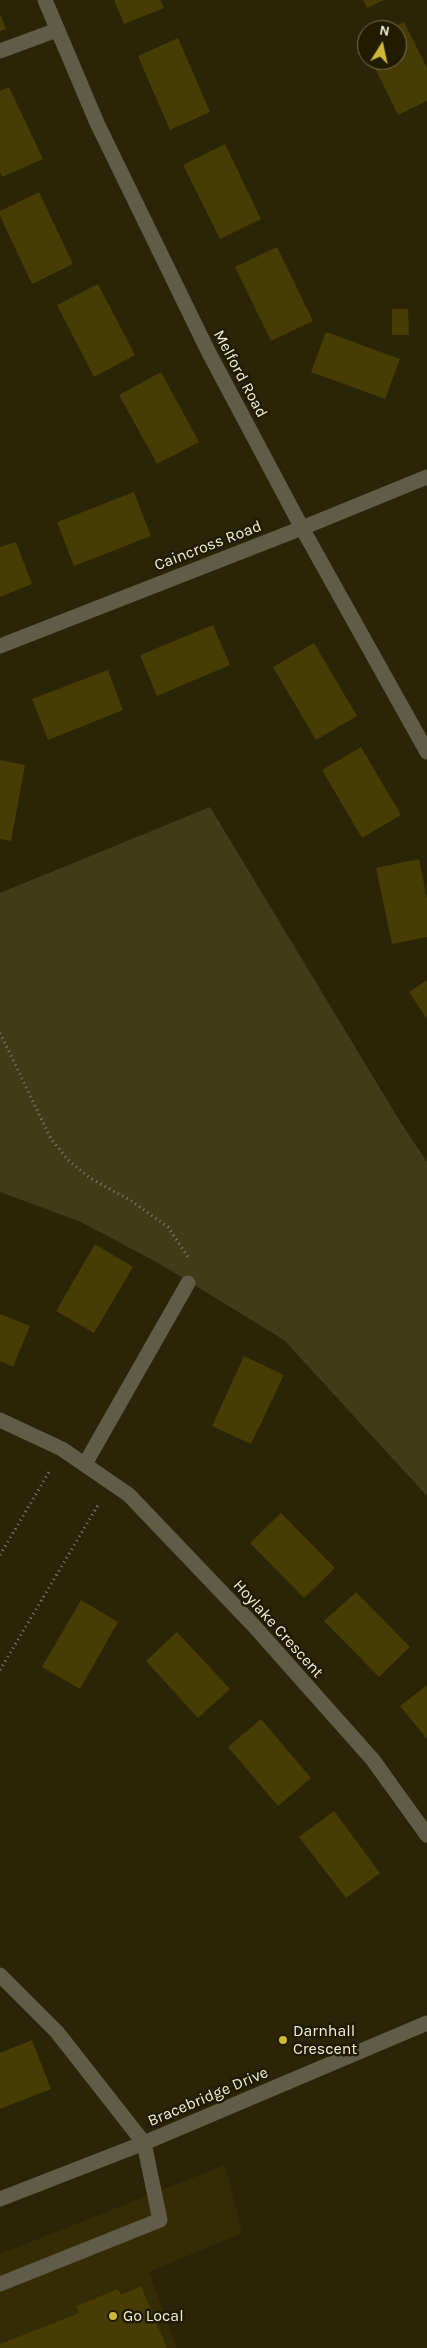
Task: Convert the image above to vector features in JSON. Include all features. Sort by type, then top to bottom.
[{"type":"street","name":"Melford Road","points":[[44,0],[98,122],[208,351],[302,528],[427,752]]},
{"type":"street","points":[[0,51],[57,30]]},
{"type":"street","name":"Caincross Road","points":[[0,646],[427,477]]},
{"type":"street","points":[[85,1464],[188,1283]]},
{"type":"street","name":"Hoylake Crescent","points":[[0,1420],[62,1450],[129,1495],[254,1626],[373,1760],[427,1835]]},
{"type":"street","points":[[0,1975],[57,2032],[144,2143],[160,2220],[0,2284]]},
{"type":"street","name":"Bracebridge Drive","points":[[0,2200],[144,2143],[427,2023]]},
{"type":"path","points":[[0,1033],[51,1139],[68,1160],[90,1178],[130,1200],[168,1227],[188,1256],[190,1273],[188,1283]]},
{"type":"path","points":[[0,1555],[62,1450]]},
{"type":"path","points":[[0,1670],[112,1482]]},
{"type":"shaded area","points":[[210,807],[401,1123],[427,1162],[427,1496],[284,1340],[160,1264],[81,1222],[0,1192],[0,893]]},
{"type":"shaded area","points":[[225,2165],[242,2233],[149,2272],[177,2348],[0,2348],[0,2254]]},
{"type":"building","points":[[114,0],[160,0],[164,8],[124,24]]},
{"type":"building","points":[[363,0],[384,0],[367,8]]},
{"type":"building","points":[[0,14],[6,29],[0,31]]},
{"type":"building","points":[[407,28],[427,68],[427,101],[398,115],[376,70],[407,70]]},
{"type":"building","points":[[178,38],[210,112],[170,130],[138,56]]},
{"type":"building","points":[[9,87],[43,159],[2,177],[0,172],[0,91]]},
{"type":"building","points":[[225,144],[261,219],[220,239],[183,165]]},
{"type":"building","points":[[39,192],[73,264],[32,284],[0,216],[0,211]]},
{"type":"building","points":[[277,247],[313,321],[271,341],[235,267]]},
{"type":"building","points":[[98,284],[135,355],[94,377],[57,305]]},
{"type":"building","points":[[392,309],[408,309],[409,335],[392,335]]},
{"type":"building","points":[[326,332],[400,359],[385,399],[311,372]]},
{"type":"building","points":[[161,372],[199,442],[157,464],[119,395]]},
{"type":"building","points":[[134,492],[151,536],[74,566],[57,522]]},
{"type":"building","points":[[16,542],[32,584],[0,597],[0,547]]},
{"type":"building","points":[[213,625],[230,665],[157,696],[140,655]]},
{"type":"building","points":[[314,643],[357,716],[316,740],[273,667]]},
{"type":"building","points":[[108,670],[123,710],[48,740],[32,699]]},
{"type":"building","points":[[361,747],[401,815],[362,838],[322,770]]},
{"type":"building","points":[[0,760],[25,765],[11,841],[0,839]]},
{"type":"building","points":[[419,859],[427,898],[427,937],[392,944],[376,868]]},
{"type":"building","points":[[427,980],[427,1019],[409,992]]},
{"type":"building","points":[[95,1244],[133,1267],[94,1333],[56,1311]]},
{"type":"building","points":[[0,1314],[30,1326],[13,1367],[0,1361]]},
{"type":"building","points":[[244,1356],[284,1375],[251,1444],[212,1426]]},
{"type":"building","points":[[281,1513],[335,1568],[304,1598],[250,1543]]},
{"type":"building","points":[[356,1592],[410,1647],[379,1677],[324,1621]]},
{"type":"building","points":[[81,1600],[118,1622],[80,1689],[42,1667]]},
{"type":"building","points":[[177,1632],[230,1689],[198,1718],[146,1661]]},
{"type":"building","points":[[427,1685],[427,1739],[400,1706]]},
{"type":"building","points":[[261,1719],[311,1778],[278,1806],[228,1747]]},
{"type":"building","points":[[334,1811],[380,1873],[346,1898],[299,1837]]},
{"type":"building","points":[[32,2040],[51,2089],[0,2109],[0,2053]]},
{"type":"building","name":"Go Local","points":[[141,2286],[167,2348],[0,2348],[0,2344],[79,2313],[76,2306],[118,2289],[121,2295]]},
{"type":"place","name":"Darnhall Crescent","points":[[283,2040]]},
{"type":"place","name":"Go Local","points":[[113,2316]]}]
